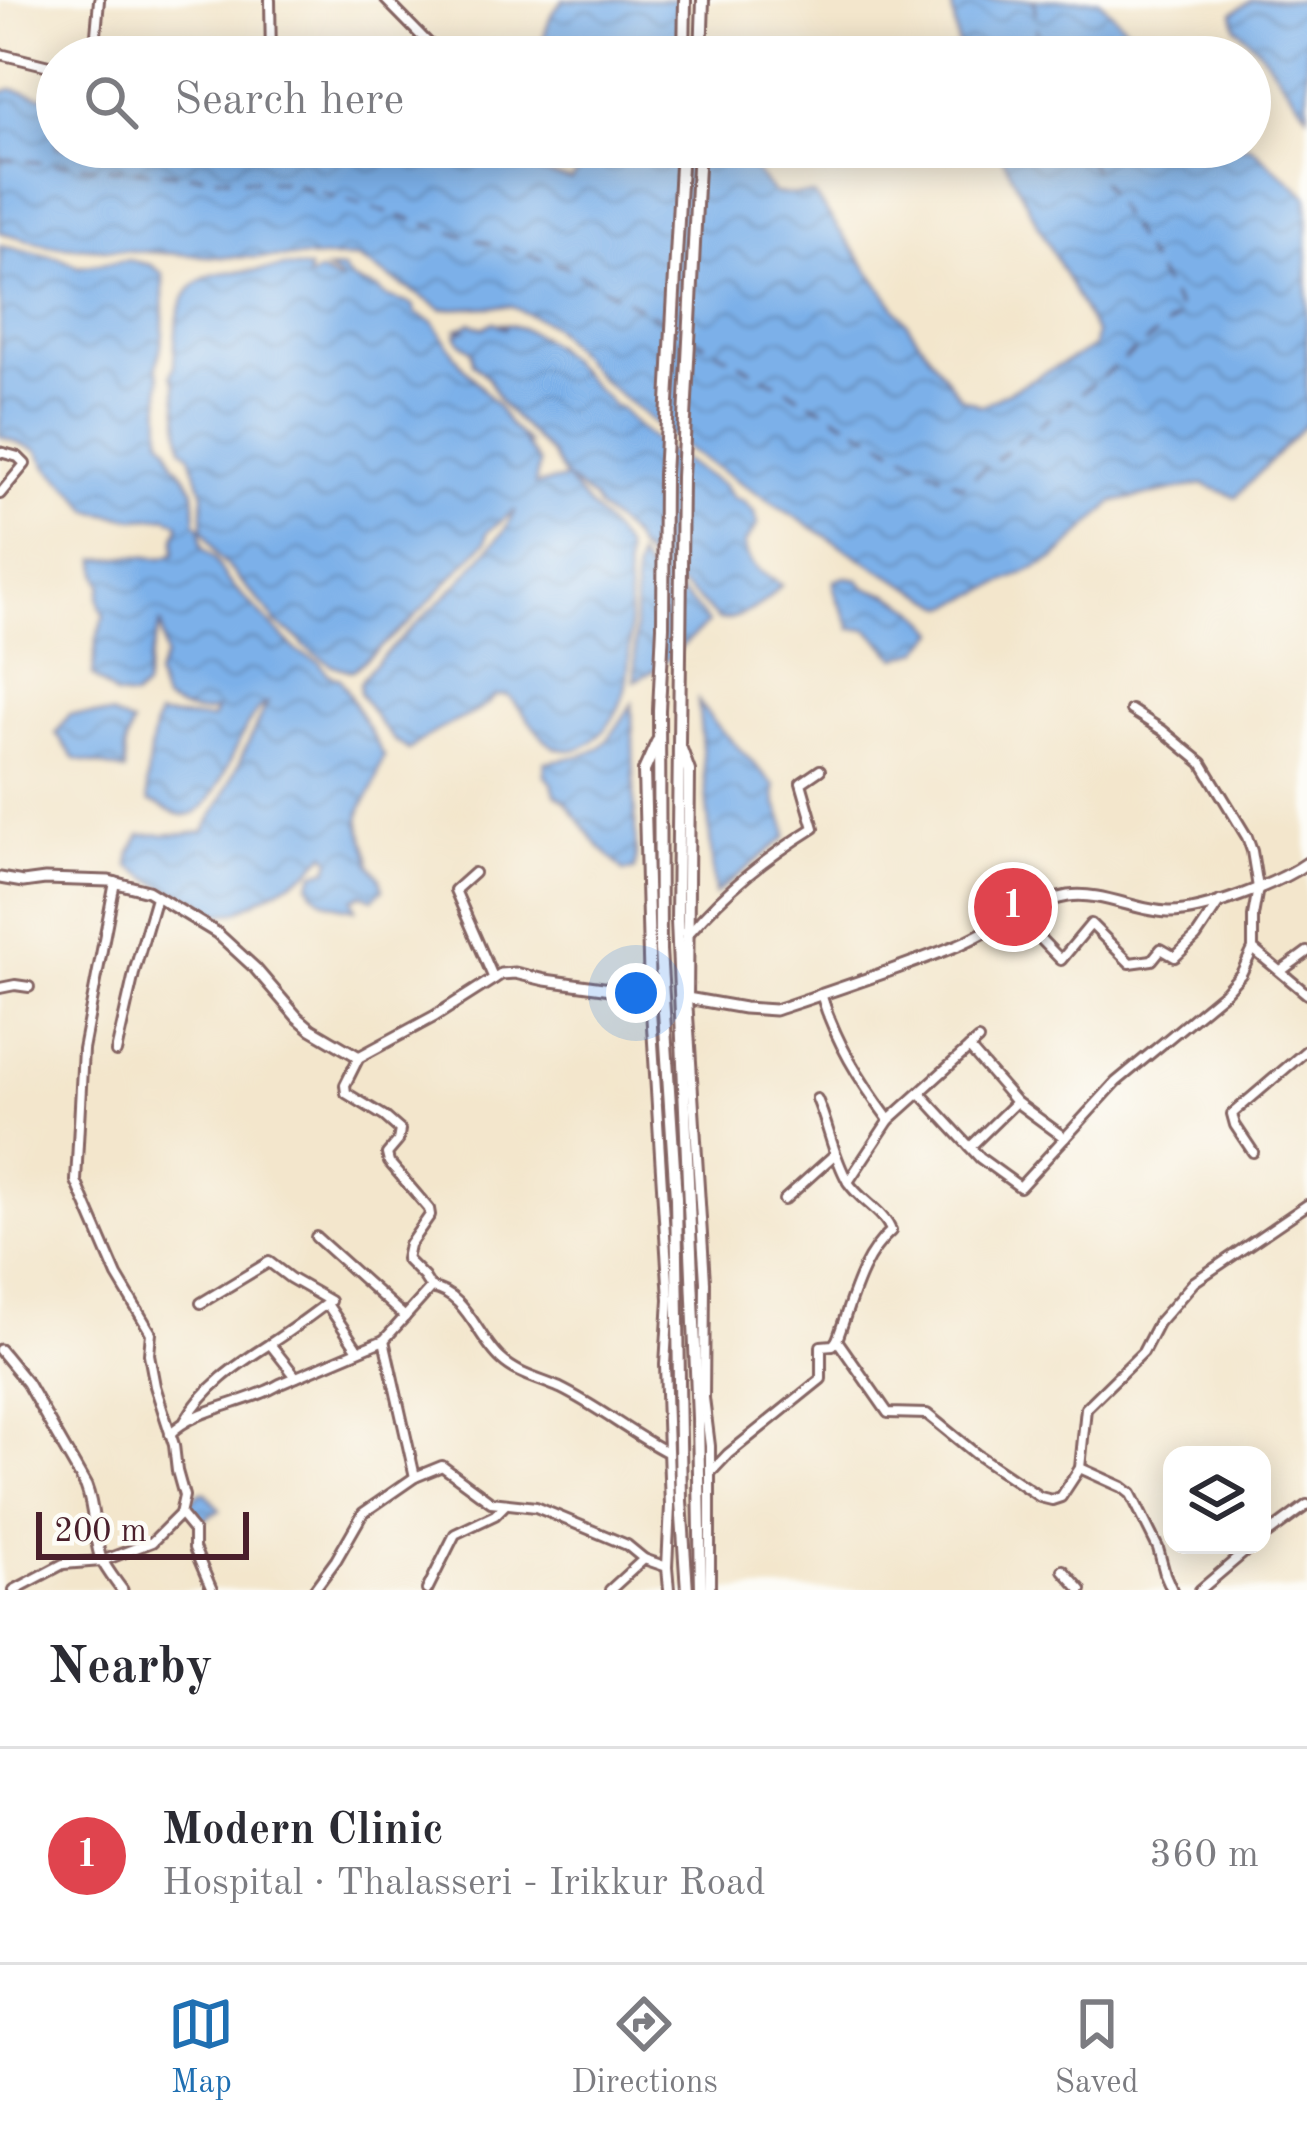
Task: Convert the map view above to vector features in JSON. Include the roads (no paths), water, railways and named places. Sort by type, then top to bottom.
[{"type":"highway","points":[[684,36],[685,0]]},
{"type":"highway","points":[[702,36],[703,0]]},
{"type":"highway","points":[[681,168],[664,475],[659,737],[660,950],[676,1198],[687,1590]]},
{"type":"highway","points":[[698,168],[682,477],[677,937],[706,1590]]},
{"type":"highway","points":[[652,995],[644,771],[659,737]]},
{"type":"highway","points":[[678,740],[689,771],[687,998]]},
{"type":"main road","points":[[687,998],[775,1010],[960,944],[1069,896],[1171,912],[1258,888],[1307,863]]},
{"type":"main road","points":[[0,878],[115,882],[156,897],[217,933],[297,1017],[359,1057],[501,974],[652,995]]},
{"type":"main road","points":[[0,1350],[36,1397],[86,1486],[102,1562],[122,1590]]},
{"type":"street","points":[[96,36],[99,0]]},
{"type":"street","points":[[270,0],[271,36]]},
{"type":"street","points":[[386,0],[421,36]]},
{"type":"street","points":[[0,54],[36,63]]},
{"type":"street","points":[[0,452],[25,464],[0,494]]},
{"type":"street","points":[[920,1093],[970,1147],[1021,1187],[1116,1082],[1241,974],[1253,949],[1258,888],[1247,837],[1202,763],[1131,710]]},
{"type":"street","points":[[689,933],[721,896],[814,828],[802,783],[820,770]]},
{"type":"street","points":[[474,873],[455,890],[494,979]]},
{"type":"street","points":[[14,1590],[63,1564],[102,1562],[152,1542],[180,1514],[184,1496],[155,1386],[151,1333],[117,1276],[76,1181],[82,1049],[115,882]]},
{"type":"street","points":[[116,1052],[156,897]]},
{"type":"street","points":[[995,926],[1011,941],[1031,929],[1060,959],[1091,924],[1130,963],[1152,960],[1162,949],[1175,957],[1196,937],[1220,901]]},
{"type":"street","points":[[1253,949],[1307,994]]},
{"type":"street","points":[[1281,971],[1307,952]]},
{"type":"street","points":[[0,988],[29,987]]},
{"type":"street","points":[[821,994],[851,1067],[889,1120]]},
{"type":"street","points":[[652,995],[669,1299],[665,1365],[670,1590]]},
{"type":"street","points":[[687,998],[705,1282],[704,1398],[710,1446],[706,1590]]},
{"type":"street","points":[[848,1182],[889,1120],[978,1040]]},
{"type":"street","points":[[969,1048],[1016,1102],[1065,1138]]},
{"type":"street","points":[[1252,1152],[1233,1121],[1234,1111],[1307,1049]]},
{"type":"street","points":[[359,1057],[346,1093],[400,1130],[398,1142],[387,1154],[389,1162],[429,1210],[406,1259],[431,1288],[455,1298],[508,1365],[562,1389],[666,1451]]},
{"type":"street","points":[[710,1473],[821,1379],[821,1346],[837,1340],[862,1272],[891,1231],[887,1220],[848,1182],[834,1155],[817,1099]]},
{"type":"street","points":[[970,1147],[1016,1102]]},
{"type":"street","points":[[784,1200],[834,1155]]},
{"type":"street","points":[[837,1340],[887,1413],[928,1414],[976,1454],[1040,1497],[1052,1500],[1061,1497],[1080,1468],[1086,1408],[1143,1352],[1172,1306],[1194,1282],[1307,1205]]},
{"type":"street","points":[[316,1238],[405,1317]]},
{"type":"street","points":[[170,1434],[232,1367],[330,1301],[268,1262],[201,1303]]},
{"type":"street","points":[[184,1422],[266,1393],[383,1340],[431,1288]]},
{"type":"street","points":[[327,1304],[358,1350]]},
{"type":"street","points":[[383,1340],[415,1477]]},
{"type":"street","points":[[270,1344],[296,1377]]},
{"type":"street","points":[[314,1590],[363,1513],[415,1477],[442,1466],[491,1502],[536,1507],[667,1567]]},
{"type":"street","points":[[1080,1468],[1131,1494],[1158,1548],[1172,1590]]},
{"type":"street","points":[[428,1590],[455,1534],[495,1516],[506,1504]]},
{"type":"street","points":[[1271,1531],[1307,1505]]},
{"type":"street","points":[[180,1514],[194,1532],[194,1548],[212,1590]]},
{"type":"street","points":[[1200,1590],[1242,1554]]},
{"type":"street","points":[[610,1590],[644,1559]]},
{"type":"street","points":[[1063,1570],[1081,1590]]},
{"type":"water","points":[[564,0],[679,0],[680,36],[544,36],[552,13]]},
{"type":"water","points":[[951,0],[1099,0],[1135,36],[957,36]]},
{"type":"water","points":[[1252,0],[1307,0],[1307,113],[1271,65],[1271,36],[1245,36],[1236,27],[1233,13]]},
{"type":"water","points":[[11,89],[36,95],[36,168],[523,168],[571,180],[580,168],[752,168],[774,194],[814,195],[960,397],[981,406],[1094,347],[1096,334],[1008,168],[1271,164],[1307,196],[1307,423],[1236,497],[1203,484],[1113,502],[1055,559],[948,607],[883,572],[689,450],[600,379],[550,324],[510,306],[442,309],[357,258],[222,257],[49,245],[0,232],[0,94]]},
{"type":"water","points":[[0,245],[60,258],[78,267],[128,260],[151,265],[163,274],[163,334],[157,366],[161,438],[194,491],[202,546],[227,580],[298,652],[340,679],[384,756],[359,818],[370,865],[383,889],[373,899],[362,894],[353,899],[356,909],[323,900],[309,884],[315,872],[327,870],[331,861],[326,853],[308,872],[236,912],[213,914],[200,901],[166,889],[129,866],[140,835],[204,831],[267,703],[256,712],[219,784],[198,811],[180,815],[149,802],[149,759],[158,716],[212,719],[216,710],[190,711],[164,701],[156,676],[165,657],[161,622],[145,688],[133,698],[116,696],[93,676],[104,616],[97,559],[169,556],[175,553],[180,524],[167,517],[135,519],[90,511],[37,450],[0,436]]},
{"type":"water","points":[[309,269],[308,278],[319,272],[340,282],[327,270],[343,269],[355,282],[413,305],[416,314],[433,322],[461,364],[527,442],[523,441],[539,463],[535,485],[566,479],[551,454],[501,404],[488,378],[473,363],[472,351],[456,334],[471,323],[483,328],[494,322],[541,337],[634,424],[754,512],[758,524],[744,544],[748,558],[781,585],[753,609],[719,620],[690,592],[668,582],[708,623],[656,669],[635,681],[638,557],[648,573],[654,566],[632,537],[567,479],[626,551],[628,667],[614,716],[590,743],[568,750],[544,739],[507,695],[495,696],[409,750],[381,725],[360,693],[360,683],[460,582],[504,531],[515,510],[487,532],[486,541],[409,623],[352,671],[332,665],[276,623],[218,556],[203,529],[203,494],[190,455],[182,447],[171,375],[178,319],[197,283],[228,272]]},
{"type":"water","points":[[846,577],[918,611],[937,632],[919,651],[897,658],[868,629],[851,629],[834,588],[834,581]]},
{"type":"water","points":[[698,701],[775,786],[786,830],[786,837],[715,894]]},
{"type":"water","points":[[632,704],[636,859],[635,870],[624,871],[555,794],[545,776],[545,762],[599,748]]},
{"type":"water","points":[[70,714],[111,715],[132,725],[125,746],[125,771],[75,759],[56,733]]},
{"type":"water","points":[[206,1493],[220,1510],[199,1522],[187,1505]]},
{"type":"place","name":"Modern Clinic","points":[[1013,907]]}]
